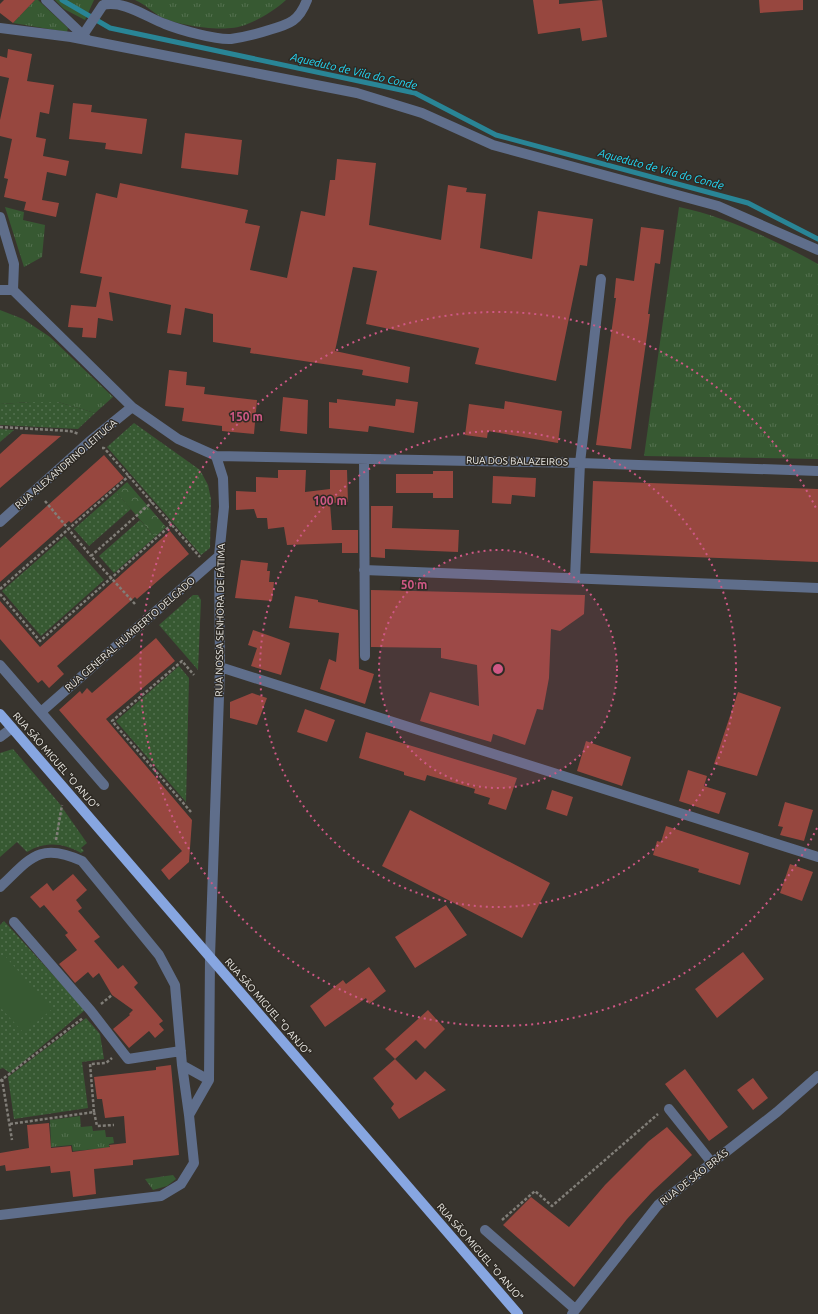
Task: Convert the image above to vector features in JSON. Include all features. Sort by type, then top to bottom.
[{"type":"main road","name":"RUA SÃO MIGUEL \"O ANJO\"","points":[[0,714],[518,1314]]},
{"type":"street","points":[[46,0],[86,38]]},
{"type":"street","points":[[86,38],[103,5],[108,4],[114,3],[130,8],[165,24],[189,32],[229,39],[262,33],[286,25],[301,15],[307,0]]},
{"type":"street","points":[[1,29],[86,38],[357,93],[422,113],[493,145],[718,206],[818,250]]},
{"type":"street","points":[[0,217],[14,264],[13,290]]},
{"type":"street","points":[[575,578],[580,462],[601,279]]},
{"type":"street","points":[[0,290],[13,290],[132,407],[178,439],[216,456]]},
{"type":"street","name":"RUA ALEXANDRINO LEITUGA","points":[[0,522],[89,442],[132,407]]},
{"type":"street","name":"RUA DOS BALAZEIROS","points":[[216,456],[580,462],[818,472]]},
{"type":"street","name":"RUA NOSSA SENHORA DE FÁTIMA","points":[[209,1080],[210,957],[220,667],[219,556],[224,507],[223,478],[216,456]]},
{"type":"street","points":[[364,459],[365,656]]},
{"type":"street","name":"RUA GENERAL HUMBERTO DELGADO","points":[[41,712],[219,556]]},
{"type":"street","points":[[364,570],[818,588]]},
{"type":"street","points":[[0,665],[104,785]]},
{"type":"street","points":[[220,667],[818,857]]},
{"type":"street","points":[[0,737],[12,728]]},
{"type":"street","points":[[0,887],[31,858],[46,852],[65,853],[82,861],[160,956],[175,985],[182,1065],[194,1163],[181,1184],[161,1196],[0,1215]]},
{"type":"street","points":[[14,922],[92,1011],[128,1059],[181,1051]]},
{"type":"street","points":[[182,1065],[209,1080],[189,1115]]},
{"type":"street","name":"RUA DE SÃO BRÁS","points":[[574,1312],[658,1205],[777,1112],[818,1076]]},
{"type":"street","points":[[669,1109],[712,1163]]},
{"type":"street","points":[[485,1230],[574,1312]]},
{"type":"path","points":[[0,427],[70,431],[84,436]]},
{"type":"path","points":[[99,447],[104,448],[200,557]]},
{"type":"path","points":[[0,589],[129,476]]},
{"type":"path","points":[[45,501],[91,556],[135,604]]},
{"type":"path","points":[[91,556],[152,502]]},
{"type":"path","points":[[0,594],[40,640],[171,525]]},
{"type":"path","points":[[191,812],[112,721],[182,661],[194,675]]},
{"type":"path","points":[[54,852],[64,789]]},
{"type":"path","points":[[12,1140],[1,1080],[92,1011]]},
{"type":"path","points":[[114,1125],[97,1126],[94,1112],[90,1064],[106,1063],[122,1051]]},
{"type":"path","points":[[10,1124],[94,1112]]},
{"type":"path","points":[[502,1220],[535,1191],[552,1206],[658,1114]]},
{"type":"green space","points":[[35,0],[38,0],[68,28],[67,32],[13,23]]},
{"type":"green space","points":[[55,0],[94,0],[85,20],[64,9]]},
{"type":"green space","points":[[135,0],[286,0],[272,11],[245,25],[215,28],[191,26],[169,20],[161,17]]},
{"type":"green space","points":[[5,207],[24,212],[23,220],[45,225],[42,257],[24,267]]},
{"type":"green space","points":[[679,207],[697,211],[733,223],[785,246],[818,264],[818,459],[644,456]]},
{"type":"green space","points":[[0,310],[23,319],[50,337],[113,397],[95,413],[58,402],[0,404]]},
{"type":"green space","points":[[58,402],[95,413],[78,429],[0,425],[0,404]]},
{"type":"green space","points":[[134,423],[200,470],[208,485],[211,499],[210,548],[201,555],[107,447]]},
{"type":"green space","points":[[0,429],[14,430],[0,442]]},
{"type":"green space","points":[[127,482],[166,527],[155,537],[116,492]]},
{"type":"green space","points":[[116,492],[131,509],[89,546],[74,529]]},
{"type":"green space","points":[[140,520],[155,537],[114,573],[99,556]]},
{"type":"green space","points":[[65,536],[104,580],[41,636],[2,591]]},
{"type":"green space","points":[[193,595],[198,595],[201,600],[198,670],[159,625]]},
{"type":"green space","points":[[179,666],[189,678],[186,802],[116,721]]},
{"type":"green space","points":[[13,749],[59,803],[87,843],[81,848],[84,851],[81,853],[61,845],[48,845],[34,848],[27,852],[17,842],[0,857],[0,753]]},
{"type":"green space","points":[[4,921],[85,1010],[10,1073],[3,1068],[0,1069],[0,925]]},
{"type":"green space","points":[[4,955],[52,1009],[24,1033],[0,1007],[0,958]]},
{"type":"green space","points":[[86,1018],[100,1034],[104,1059],[82,1062],[88,1108],[14,1119],[8,1077]]},
{"type":"green space","points":[[80,1116],[81,1127],[92,1126],[93,1131],[105,1130],[106,1137],[113,1137],[114,1143],[109,1144],[109,1148],[73,1151],[72,1145],[51,1147],[50,1120]]},
{"type":"green space","points":[[173,1175],[176,1179],[167,1186],[153,1190],[145,1179]]},
{"type":"building","points":[[4,0],[35,0],[13,23],[0,13],[0,4]]},
{"type":"building","points":[[533,0],[559,0],[559,4],[602,0],[607,37],[582,41],[580,28],[538,34]]},
{"type":"building","points":[[759,0],[803,0],[803,10],[760,13]]},
{"type":"building","points":[[8,49],[32,54],[27,81],[54,85],[49,114],[40,112],[36,137],[46,139],[43,156],[69,161],[66,176],[47,172],[42,200],[59,203],[56,217],[24,210],[26,202],[4,197],[8,179],[4,178],[12,139],[0,136],[0,120],[9,78],[0,76],[0,56],[7,58]]},
{"type":"building","points":[[73,103],[92,105],[91,112],[147,119],[142,154],[105,149],[106,143],[69,139]]},
{"type":"building","points":[[185,133],[242,140],[238,175],[181,168]]},
{"type":"building","points":[[337,159],[376,163],[369,225],[441,240],[448,185],[467,188],[466,192],[486,194],[480,248],[532,259],[538,211],[593,219],[587,266],[580,265],[556,381],[475,364],[479,348],[366,324],[377,271],[353,267],[335,351],[410,367],[408,383],[362,375],[363,370],[250,353],[251,348],[213,342],[213,314],[185,308],[181,335],[167,333],[171,305],[109,292],[113,321],[98,318],[96,338],[82,337],[83,328],[68,327],[71,305],[96,307],[102,277],[80,273],[96,193],[117,198],[120,183],[248,210],[245,223],[260,226],[250,270],[287,278],[301,211],[325,216],[330,180],[335,180]]},
{"type":"building","points":[[641,227],[664,230],[660,264],[655,263],[648,314],[650,314],[631,449],[596,445],[616,298],[614,298],[616,278],[634,281]]},
{"type":"building","points":[[169,370],[187,372],[186,385],[205,387],[204,394],[257,400],[254,434],[222,431],[222,426],[182,421],[184,408],[165,406]]},
{"type":"building","points":[[283,397],[308,400],[307,434],[280,431]]},
{"type":"building","points":[[337,399],[395,406],[396,399],[418,402],[414,433],[369,426],[368,432],[329,428],[329,402],[337,403]]},
{"type":"building","points":[[505,401],[562,411],[558,443],[488,431],[487,438],[465,435],[469,404],[504,409]]},
{"type":"building","points":[[22,434],[61,436],[0,488],[0,454]]},
{"type":"building","points":[[104,455],[124,478],[71,523],[69,521],[0,582],[0,548]]},
{"type":"building","points":[[278,470],[306,470],[305,492],[330,489],[330,470],[347,470],[348,502],[330,503],[332,530],[358,530],[358,553],[342,553],[342,543],[287,545],[284,527],[268,529],[267,518],[257,518],[254,509],[236,510],[236,491],[256,492],[256,477],[278,478]]},
{"type":"building","points":[[433,471],[453,471],[453,498],[433,498],[433,493],[396,493],[396,474],[433,474]]},
{"type":"building","points":[[493,476],[536,478],[535,497],[512,495],[511,504],[492,503]]},
{"type":"building","points":[[593,481],[818,489],[818,562],[590,553]]},
{"type":"building","points":[[371,506],[393,506],[392,528],[459,530],[458,552],[385,549],[385,558],[371,557]]},
{"type":"building","points":[[170,531],[189,554],[137,599],[135,597],[57,666],[64,674],[49,688],[42,680],[38,683],[0,639],[0,601],[40,647]]},
{"type":"building","points":[[241,560],[268,563],[267,571],[270,571],[269,582],[274,582],[272,601],[235,598]]},
{"type":"building","points":[[371,590],[585,595],[584,614],[560,631],[551,629],[549,678],[543,710],[537,709],[525,745],[493,734],[491,742],[420,721],[430,692],[479,706],[477,665],[441,658],[441,648],[371,647]]},
{"type":"building","points":[[295,596],[358,610],[359,669],[374,674],[365,704],[320,689],[329,659],[336,662],[339,633],[289,628]]},
{"type":"building","points":[[253,630],[290,643],[281,675],[251,666],[257,648],[248,645]]},
{"type":"building","points":[[156,638],[175,661],[106,719],[192,820],[189,862],[169,880],[161,870],[182,851],[59,710],[80,691],[82,694],[87,688],[92,693]]},
{"type":"building","points":[[738,692],[781,707],[757,776],[714,764]]},
{"type":"building","points":[[252,693],[267,698],[257,725],[230,718],[230,702]]},
{"type":"building","points":[[305,709],[335,720],[327,742],[297,732]]},
{"type":"building","points":[[366,732],[517,778],[506,810],[488,804],[490,798],[474,793],[475,789],[427,775],[425,781],[404,775],[404,772],[359,758]]},
{"type":"building","points":[[586,741],[631,757],[622,786],[577,771]]},
{"type":"building","points":[[688,770],[707,776],[704,786],[726,793],[719,814],[679,801]]},
{"type":"building","points":[[552,790],[573,797],[567,816],[546,809]]},
{"type":"building","points":[[785,802],[813,810],[804,841],[780,835],[783,827],[778,826]]},
{"type":"building","points":[[410,810],[550,883],[522,938],[382,866]]},
{"type":"building","points":[[666,826],[749,853],[740,885],[698,872],[699,869],[653,855],[657,841],[661,842]]},
{"type":"building","points":[[790,864],[813,872],[802,901],[780,893]]},
{"type":"building","points":[[73,874],[87,890],[76,900],[82,908],[78,911],[100,937],[94,941],[118,969],[123,965],[138,983],[134,987],[163,1021],[159,1024],[164,1030],[155,1038],[149,1031],[129,1048],[113,1029],[130,1015],[129,1014],[133,1010],[112,995],[99,973],[93,978],[88,972],[75,983],[59,964],[77,950],[65,935],[68,933],[44,905],[40,908],[30,897],[47,883],[53,891]]},
{"type":"building","points":[[446,905],[467,935],[415,968],[395,937]]},
{"type":"building","points":[[743,952],[764,979],[717,1018],[695,989]]},
{"type":"building","points":[[369,967],[386,991],[369,1004],[366,998],[325,1027],[310,1006],[343,980],[346,984]]},
{"type":"building","points":[[428,1010],[445,1029],[425,1049],[416,1040],[395,1059],[385,1049]]},
{"type":"building","points":[[395,1059],[416,1080],[425,1071],[446,1090],[399,1119],[391,1108],[394,1104],[373,1078]]},
{"type":"building","points":[[171,1065],[179,1155],[133,1160],[133,1165],[94,1169],[96,1194],[73,1197],[70,1171],[51,1173],[50,1166],[6,1171],[5,1165],[0,1166],[0,1153],[29,1148],[27,1125],[49,1123],[51,1148],[71,1146],[72,1152],[110,1147],[109,1145],[126,1143],[124,1116],[105,1118],[102,1099],[97,1099],[94,1077],[156,1070],[156,1067]]},
{"type":"building","points":[[685,1069],[728,1127],[709,1141],[665,1084]]},
{"type":"building","points":[[753,1078],[768,1098],[753,1110],[737,1090]]},
{"type":"building","points":[[667,1127],[692,1155],[652,1192],[627,1219],[574,1287],[503,1225],[531,1197],[569,1227],[605,1185],[649,1141]]},
{"type":"waterway","name":"Aqueduto de Vila do Conde","points":[[62,0],[110,28],[415,93],[496,135],[748,203],[818,239]]}]
